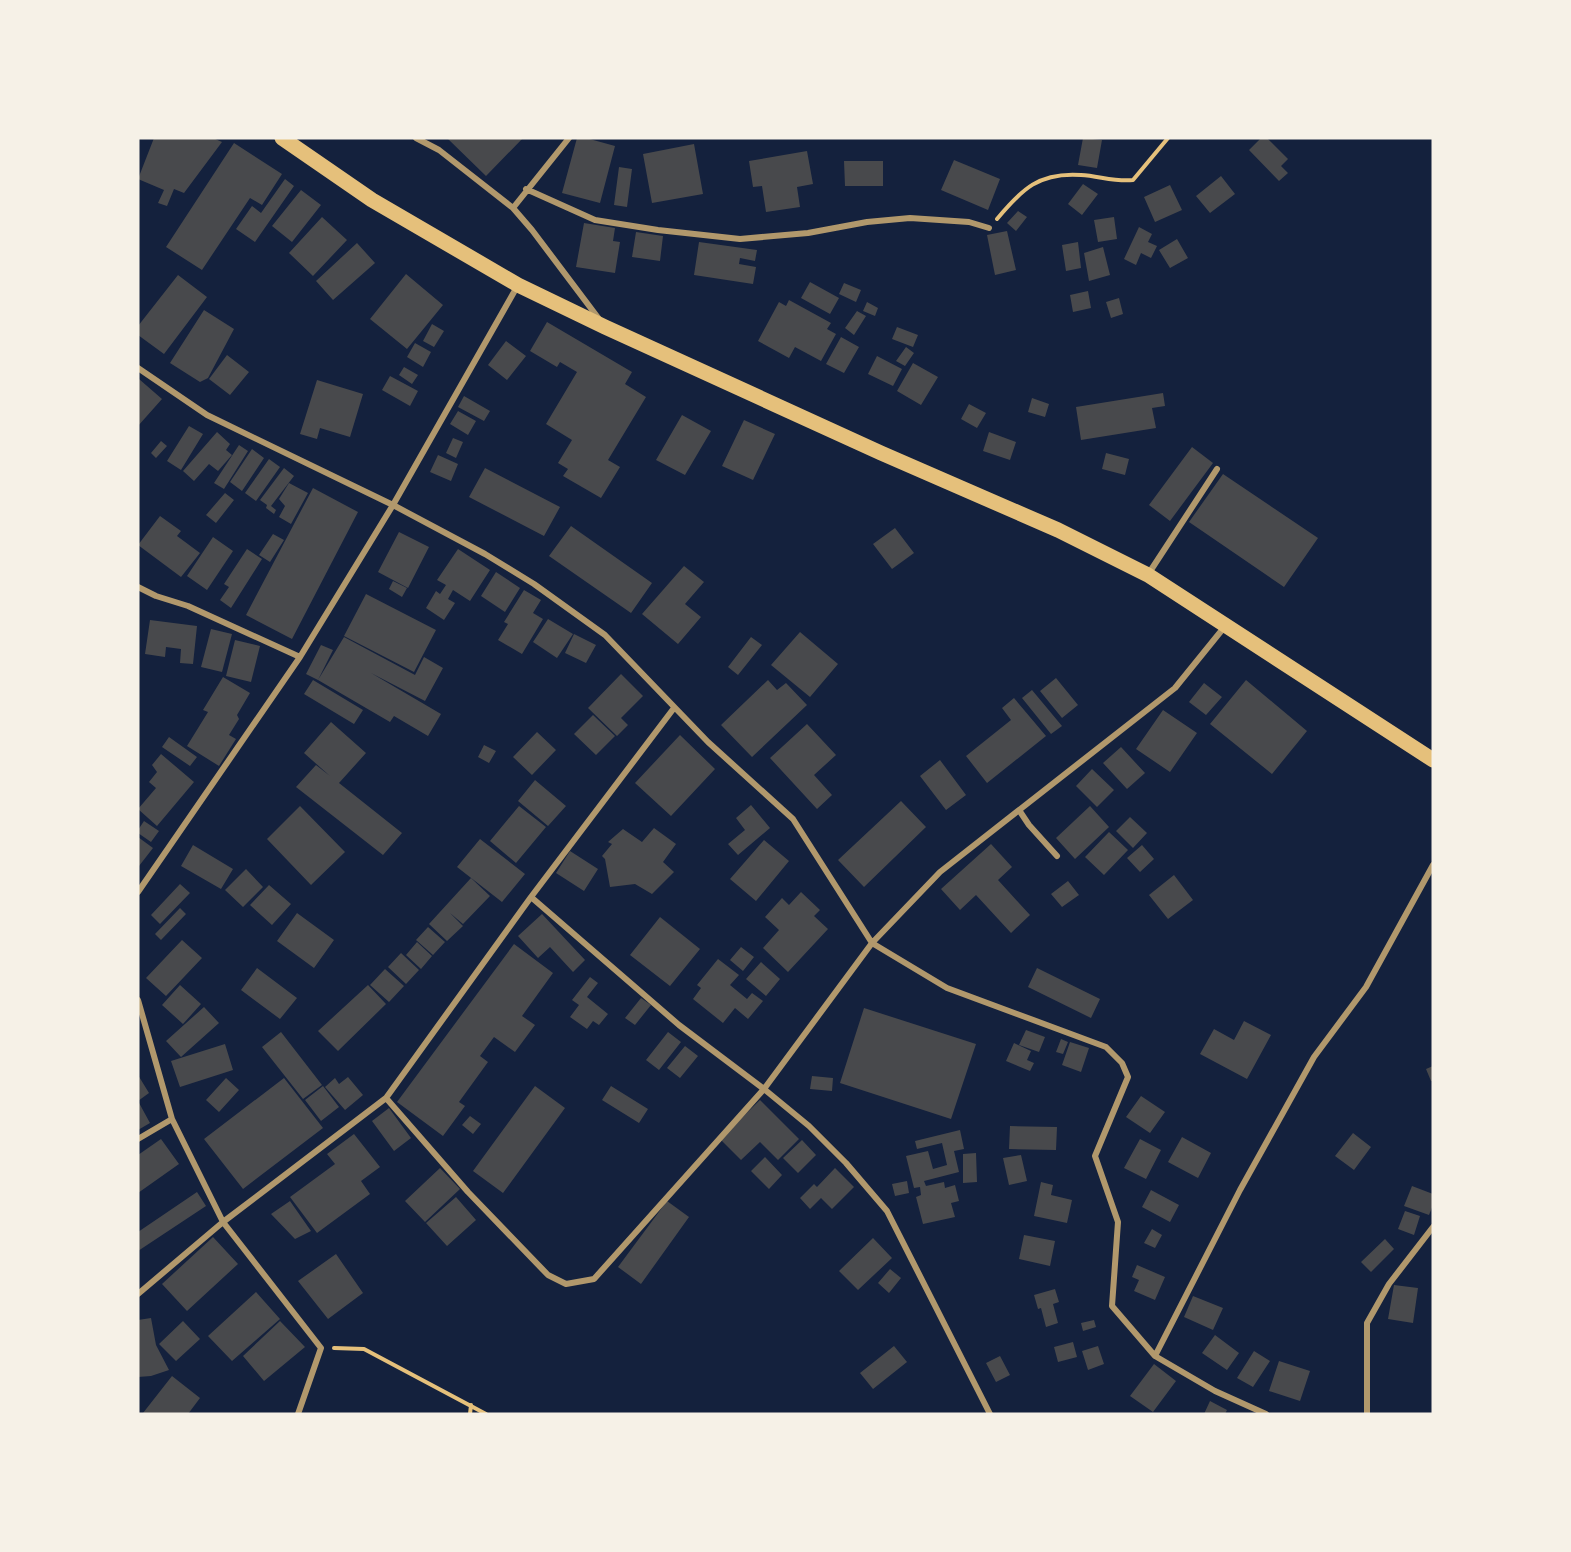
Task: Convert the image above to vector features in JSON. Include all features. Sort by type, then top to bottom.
[{"type":"main road","points":[[282,138],[372,200],[518,285],[881,453],[1058,530],[1148,575],[1433,760]]},
{"type":"street","points":[[416,138],[439,150],[513,208],[605,327]]},
{"type":"street","points":[[513,208],[569,138]]},
{"type":"street","points":[[526,189],[595,220],[740,239],[808,233],[867,222],[910,218],[969,222],[989,228]]},
{"type":"street","points":[[138,892],[300,657],[393,505],[518,285]]},
{"type":"street","points":[[138,368],[207,416],[393,505],[485,554],[534,584],[605,635],[708,742],[793,819],[872,943],[947,988],[1106,1047],[1122,1063],[1128,1077],[1095,1156],[1118,1222],[1112,1306],[1155,1356],[1215,1391],[1266,1414]]},
{"type":"street","points":[[1148,575],[1217,469]]},
{"type":"street","points":[[138,587],[156,596],[188,606],[300,657]]},
{"type":"street","points":[[386,1098],[468,1192],[548,1275],[566,1284],[594,1279],[764,1089],[872,943],[940,872],[1175,688],[1226,625]]},
{"type":"street","points":[[138,1294],[223,1222],[386,1098],[531,897],[674,708]]},
{"type":"street","points":[[1019,810],[1029,825],[1057,856]]},
{"type":"street","points":[[1155,1356],[1240,1190],[1314,1057],[1366,987],[1433,865]]},
{"type":"street","points":[[531,897],[680,1025],[809,1126],[846,1162],[887,1210],[990,1414]]},
{"type":"street","points":[[138,1000],[172,1119],[223,1222],[321,1348],[298,1414]]},
{"type":"street","points":[[138,1139],[172,1119]]},
{"type":"street","points":[[1367,1414],[1367,1323],[1389,1284],[1433,1227]]},
{"type":"path","points":[[989,228],[1021,191],[1046,178],[1080,175],[1119,181],[1133,180],[1168,138]]},
{"type":"path","points":[[321,1348],[364,1349],[486,1414]]},
{"type":"path","points":[[470,1414],[471,1405]]},
{"type":"building","points":[[154,138],[213,138],[222,142],[184,193],[174,189],[167,206],[158,203],[164,190],[138,179]]},
{"type":"building","points":[[447,138],[523,138],[486,176]]},
{"type":"building","points":[[577,138],[586,138],[615,146],[600,203],[562,193]]},
{"type":"building","points":[[1083,138],[1102,140],[1097,168],[1078,165]]},
{"type":"building","points":[[1261,138],[1267,138],[1288,159],[1281,166],[1288,173],[1279,181],[1249,150]]},
{"type":"building","points":[[234,143],[282,174],[262,205],[250,198],[202,270],[166,247]]},
{"type":"building","points":[[694,144],[703,194],[652,203],[643,154]]},
{"type":"building","points":[[807,151],[813,184],[797,187],[800,207],[766,212],[762,186],[753,187],[749,161]]},
{"type":"building","points":[[954,160],[1000,179],[988,210],[941,190]]},
{"type":"building","points":[[844,161],[883,161],[883,186],[845,186]]},
{"type":"building","points":[[619,167],[632,169],[627,207],[614,205]]},
{"type":"building","points":[[1221,176],[1235,194],[1210,213],[1196,196]]},
{"type":"building","points":[[285,179],[294,186],[255,242],[236,229],[252,206],[261,213]]},
{"type":"building","points":[[1083,184],[1098,194],[1082,215],[1068,204]]},
{"type":"building","points":[[1170,185],[1182,210],[1155,222],[1144,197]]},
{"type":"building","points":[[301,190],[321,205],[292,242],[272,226]]},
{"type":"building","points":[[1018,211],[1027,217],[1016,231],[1007,223]]},
{"type":"building","points":[[322,217],[347,240],[313,276],[289,253]]},
{"type":"building","points":[[1114,217],[1117,239],[1098,242],[1094,220]]},
{"type":"building","points":[[584,223],[615,228],[613,241],[620,242],[615,273],[576,267]]},
{"type":"building","points":[[1139,227],[1152,234],[1148,242],[1157,246],[1151,258],[1141,253],[1136,265],[1124,259]]},
{"type":"building","points":[[1007,231],[1016,270],[995,275],[987,235]]},
{"type":"building","points":[[636,232],[663,236],[660,261],[632,257]]},
{"type":"building","points":[[1177,239],[1188,258],[1170,268],[1159,250]]},
{"type":"building","points":[[699,242],[757,250],[755,261],[740,258],[739,264],[756,267],[753,284],[694,275]]},
{"type":"building","points":[[1078,242],[1081,268],[1066,271],[1062,245]]},
{"type":"building","points":[[357,243],[375,263],[333,300],[316,281]]},
{"type":"building","points":[[1103,247],[1110,275],[1089,281],[1084,253]]},
{"type":"building","points":[[406,274],[443,305],[407,349],[370,319]]},
{"type":"building","points":[[178,275],[207,297],[164,354],[138,335],[138,326]]},
{"type":"building","points":[[810,282],[839,298],[830,314],[801,298]]},
{"type":"building","points":[[844,283],[861,290],[856,302],[839,294]]},
{"type":"building","points":[[1088,291],[1091,308],[1073,312],[1070,295]]},
{"type":"building","points":[[1119,298],[1123,314],[1111,318],[1106,302]]},
{"type":"building","points":[[789,300],[831,323],[827,329],[836,334],[821,361],[795,347],[789,358],[758,341],[779,302],[786,306]]},
{"type":"building","points":[[867,302],[878,308],[875,316],[863,311]]},
{"type":"building","points":[[204,310],[234,329],[208,378],[200,382],[170,363]]},
{"type":"building","points":[[857,311],[866,316],[854,335],[845,328]]},
{"type":"building","points":[[547,322],[632,372],[625,384],[646,397],[608,460],[620,467],[601,498],[563,476],[568,469],[558,463],[572,440],[546,424],[577,372],[560,362],[557,367],[530,351]]},
{"type":"building","points":[[432,324],[444,331],[434,347],[423,341]]},
{"type":"building","points":[[897,327],[918,335],[913,347],[892,339]]},
{"type":"building","points":[[841,337],[859,347],[844,373],[826,364]]},
{"type":"building","points":[[506,341],[526,356],[507,380],[488,365]]},
{"type":"building","points":[[415,343],[431,352],[423,367],[407,357]]},
{"type":"building","points":[[906,347],[914,353],[905,366],[896,361]]},
{"type":"building","points":[[227,355],[249,372],[230,395],[209,379]]},
{"type":"building","points":[[877,356],[902,369],[893,386],[868,374]]},
{"type":"building","points":[[913,363],[938,377],[921,405],[897,391]]},
{"type":"building","points":[[404,367],[418,375],[412,384],[399,375]]},
{"type":"building","points":[[390,376],[418,391],[410,406],[382,390]]},
{"type":"building","points":[[139,379],[162,399],[138,426],[138,381]]},
{"type":"building","points":[[317,380],[363,394],[350,437],[320,428],[317,439],[300,434]]},
{"type":"building","points":[[1163,393],[1165,406],[1152,408],[1156,428],[1081,440],[1076,407]]},
{"type":"building","points":[[464,396],[490,411],[484,421],[458,407]]},
{"type":"building","points":[[1032,398],[1049,404],[1045,417],[1028,412]]},
{"type":"building","points":[[969,404],[986,413],[977,428],[961,419]]},
{"type":"building","points":[[458,411],[476,421],[468,435],[450,424]]},
{"type":"building","points":[[682,415],[711,431],[685,475],[656,460]]},
{"type":"building","points":[[744,420],[775,434],[753,480],[722,466]]},
{"type":"building","points":[[189,426],[203,434],[181,470],[167,461]]},
{"type":"building","points":[[217,432],[230,444],[226,450],[232,455],[218,471],[209,464],[194,481],[183,471]]},
{"type":"building","points":[[989,432],[1016,442],[1010,460],[983,451]]},
{"type":"building","points":[[453,438],[463,442],[456,458],[446,453]]},
{"type":"building","points":[[161,441],[167,446],[156,458],[151,453]]},
{"type":"building","points":[[239,445],[248,451],[224,489],[214,483]]},
{"type":"building","points":[[1192,447],[1213,463],[1170,521],[1149,505]]},
{"type":"building","points":[[252,449],[264,458],[242,491],[230,482]]},
{"type":"building","points":[[1106,453],[1129,459],[1125,475],[1102,469]]},
{"type":"building","points":[[438,455],[458,464],[451,481],[430,472]]},
{"type":"building","points":[[269,459],[280,467],[256,501],[245,493]]},
{"type":"building","points":[[284,468],[294,476],[271,506],[276,510],[274,514],[260,500]]},
{"type":"building","points":[[485,468],[560,507],[544,536],[469,497]]},
{"type":"building","points":[[1223,474],[1318,538],[1284,587],[1189,522]]},
{"type":"building","points":[[289,483],[308,493],[291,524],[279,517],[285,506],[279,499]]},
{"type":"building","points":[[313,488],[358,512],[292,639],[246,615]]},
{"type":"building","points":[[225,493],[234,500],[216,523],[206,515]]},
{"type":"building","points":[[160,516],[181,531],[177,536],[200,553],[181,577],[138,545]]},
{"type":"building","points":[[571,526],[652,583],[631,613],[549,556]]},
{"type":"building","points":[[895,528],[914,553],[892,569],[873,544]]},
{"type":"building","points":[[399,532],[429,547],[408,588],[378,572]]},
{"type":"building","points":[[273,534],[284,540],[270,562],[259,555]]},
{"type":"building","points":[[213,537],[233,551],[207,590],[187,576]]},
{"type":"building","points":[[247,549],[262,559],[231,608],[220,600],[229,587],[224,584]]},
{"type":"building","points":[[458,549],[490,570],[470,601],[453,590],[448,599],[455,603],[444,620],[426,608],[436,591],[440,594],[446,585],[437,580]]},
{"type":"building","points":[[684,566],[704,582],[685,604],[701,617],[678,644],[642,614]]},
{"type":"building","points":[[496,572],[520,588],[505,612],[481,596]]},
{"type":"building","points":[[393,581],[407,588],[402,597],[389,589]]},
{"type":"building","points":[[524,590],[541,600],[533,613],[543,619],[522,654],[498,640],[508,624],[504,622]]},
{"type":"building","points":[[366,594],[436,630],[414,672],[344,636]]},
{"type":"building","points":[[548,619],[573,634],[557,658],[533,642]]},
{"type":"building","points":[[150,620],[197,626],[193,664],[180,663],[181,649],[166,647],[165,657],[145,654]]},
{"type":"building","points":[[211,629],[232,634],[222,672],[201,667]]},
{"type":"building","points":[[800,632],[838,664],[810,697],[771,665]]},
{"type":"building","points":[[574,634],[596,645],[586,663],[565,653]]},
{"type":"building","points":[[344,637],[415,675],[424,657],[443,668],[425,701],[371,673],[441,714],[428,736],[394,716],[390,722],[318,680]]},
{"type":"building","points":[[751,637],[762,645],[738,675],[728,667]]},
{"type":"building","points":[[235,640],[260,646],[251,682],[226,676]]},
{"type":"building","points":[[321,645],[333,650],[318,680],[306,674]]},
{"type":"building","points":[[621,674],[643,696],[621,718],[628,725],[617,736],[588,708]]},
{"type":"building","points":[[223,677],[250,693],[229,735],[236,739],[219,766],[187,746],[208,712],[203,710]]},
{"type":"building","points":[[1056,678],[1078,705],[1062,718],[1040,691]]},
{"type":"building","points":[[313,680],[363,710],[354,724],[304,694]]},
{"type":"building","points":[[768,680],[777,690],[786,683],[807,705],[752,757],[721,725]]},
{"type":"building","points":[[1246,680],[1307,731],[1272,774],[1210,724]]},
{"type":"building","points":[[1204,683],[1222,697],[1206,715],[1189,702]]},
{"type":"building","points":[[1032,690],[1062,726],[1051,734],[1022,698]]},
{"type":"building","points":[[1014,698],[1046,736],[987,783],[966,756],[1011,720],[1002,708]]},
{"type":"building","points":[[1163,710],[1197,733],[1170,772],[1136,749]]},
{"type":"building","points":[[593,715],[615,736],[596,755],[574,734]]},
{"type":"building","points":[[331,722],[366,753],[339,783],[402,833],[383,855],[296,787],[316,765],[330,776],[304,753]]},
{"type":"building","points":[[807,724],[836,755],[814,775],[832,795],[817,809],[770,758]]},
{"type":"building","points":[[537,732],[556,750],[532,775],[513,757]]},
{"type":"building","points":[[680,735],[715,769],[671,816],[635,783]]},
{"type":"building","points":[[169,737],[197,757],[190,766],[162,747]]},
{"type":"building","points":[[484,745],[496,751],[489,763],[478,757]]},
{"type":"building","points":[[1121,747],[1145,773],[1127,789],[1103,763]]},
{"type":"building","points":[[161,754],[194,782],[157,826],[138,809],[156,788],[149,782],[157,772],[152,765]]},
{"type":"building","points":[[940,760],[966,795],[946,810],[920,776]]},
{"type":"building","points":[[1092,769],[1114,790],[1097,807],[1076,786]]},
{"type":"building","points":[[535,780],[566,806],[548,826],[518,801]]},
{"type":"building","points":[[901,801],[926,827],[864,887],[838,860]]},
{"type":"building","points":[[751,805],[770,828],[738,855],[728,844],[745,830],[736,818]]},
{"type":"building","points":[[300,806],[345,852],[311,885],[267,839]]},
{"type":"building","points":[[519,806],[546,827],[516,863],[490,841]]},
{"type":"building","points":[[1090,806],[1109,827],[1075,859],[1056,838]]},
{"type":"building","points":[[1130,817],[1147,833],[1133,848],[1116,831]]},
{"type":"building","points":[[144,821],[159,831],[151,842],[138,833]]},
{"type":"building","points":[[654,828],[676,844],[663,862],[674,872],[652,894],[635,884],[610,887],[605,859],[602,856],[612,844],[608,842],[623,829],[642,842]]},
{"type":"building","points":[[1109,832],[1128,850],[1104,875],[1085,857]]},
{"type":"building","points":[[138,837],[153,848],[139,866],[138,865]]},
{"type":"building","points":[[480,839],[525,874],[502,902],[457,867]]},
{"type":"building","points":[[764,840],[789,861],[756,901],[730,879]]},
{"type":"building","points":[[991,844],[1012,867],[998,880],[1030,915],[1011,933],[976,895],[960,910],[941,889]]},
{"type":"building","points":[[193,845],[233,869],[221,889],[181,866]]},
{"type":"building","points":[[1142,845],[1154,859],[1140,872],[1127,858]]},
{"type":"building","points":[[570,851],[598,869],[584,891],[556,873]]},
{"type":"building","points":[[246,869],[263,887],[243,907],[225,890]]},
{"type":"building","points":[[1174,875],[1193,900],[1168,919],[1149,895]]},
{"type":"building","points":[[471,878],[490,896],[463,924],[450,913],[463,926],[447,941],[429,924]]},
{"type":"building","points":[[1068,881],[1079,895],[1062,907],[1051,894]]},
{"type":"building","points":[[180,884],[190,893],[160,924],[151,915]]},
{"type":"building","points":[[269,885],[291,904],[272,925],[250,905]]},
{"type":"building","points":[[801,892],[820,910],[814,916],[828,929],[788,972],[763,948],[779,930],[765,917],[782,898],[789,905]]},
{"type":"building","points":[[180,908],[186,914],[161,940],[155,934]]},
{"type":"building","points":[[297,913],[334,940],[314,968],[277,941]]},
{"type":"building","points":[[542,914],[585,960],[573,972],[550,947],[538,958],[518,936]]},
{"type":"building","points":[[660,917],[700,949],[670,986],[630,955]]},
{"type":"building","points":[[428,927],[445,942],[433,955],[416,940]]},
{"type":"building","points":[[182,940],[202,958],[166,996],[146,978]]},
{"type":"building","points":[[417,942],[432,956],[421,969],[406,955]]},
{"type":"building","points":[[514,944],[553,973],[522,1016],[535,1025],[515,1052],[494,1037],[480,1056],[488,1062],[459,1102],[465,1106],[443,1136],[397,1102]]},
{"type":"building","points":[[741,947],[754,957],[743,971],[730,960]]},
{"type":"building","points":[[401,953],[419,970],[406,984],[388,967]]},
{"type":"building","points":[[718,959],[739,975],[730,985],[747,999],[752,993],[763,1001],[748,1019],[735,1008],[723,1023],[693,999],[701,988],[697,985]]},
{"type":"building","points":[[761,962],[780,979],[766,996],[746,979]]},
{"type":"building","points":[[257,968],[297,998],[280,1019],[241,990]]},
{"type":"building","points":[[1037,968],[1100,999],[1091,1018],[1028,987]]},
{"type":"building","points":[[385,969],[404,986],[389,1002],[370,985]]},
{"type":"building","points":[[590,977],[598,983],[587,997],[608,1014],[599,1025],[593,1021],[587,1029],[570,1017],[579,1005],[572,1000]]},
{"type":"building","points":[[180,985],[201,1004],[183,1024],[162,1005]]},
{"type":"building","points":[[368,985],[386,1004],[338,1051],[318,1031]]},
{"type":"building","points":[[641,998],[651,1005],[635,1025],[625,1018]]},
{"type":"building","points":[[204,1007],[219,1023],[181,1057],[166,1041]]},
{"type":"building","points":[[864,1008],[976,1044],[951,1119],[840,1083]]},
{"type":"building","points":[[1244,1021],[1271,1035],[1247,1079],[1200,1054],[1214,1029],[1234,1040]]},
{"type":"building","points":[[1026,1030],[1045,1037],[1039,1052],[1019,1045]]},
{"type":"building","points":[[281,1032],[322,1085],[303,1099],[262,1047]]},
{"type":"building","points":[[668,1032],[681,1042],[659,1070],[646,1060]]},
{"type":"building","points":[[1061,1039],[1068,1042],[1063,1054],[1056,1052]]},
{"type":"building","points":[[1070,1042],[1089,1048],[1081,1072],[1062,1065]]},
{"type":"building","points":[[1014,1043],[1031,1051],[1027,1060],[1034,1063],[1030,1071],[1006,1061]]},
{"type":"building","points":[[225,1044],[233,1070],[180,1087],[171,1061]]},
{"type":"building","points":[[685,1046],[698,1056],[680,1078],[667,1068]]},
{"type":"building","points":[[1433,1066],[1433,1081],[1431,1081],[1426,1069]]},
{"type":"building","points":[[138,1075],[149,1093],[138,1101]]},
{"type":"building","points":[[812,1076],[833,1078],[832,1091],[810,1089]]},
{"type":"building","points":[[348,1077],[363,1095],[345,1110],[325,1087],[335,1078],[339,1084]]},
{"type":"building","points":[[226,1078],[239,1090],[219,1112],[206,1100]]},
{"type":"building","points":[[284,1078],[323,1128],[243,1189],[204,1139]]},
{"type":"building","points":[[323,1086],[339,1107],[321,1121],[305,1100]]},
{"type":"building","points":[[535,1086],[565,1108],[503,1193],[473,1171]]},
{"type":"building","points":[[611,1086],[648,1109],[639,1123],[602,1100]]},
{"type":"building","points":[[1141,1096],[1165,1112],[1150,1133],[1126,1117]]},
{"type":"building","points":[[760,1100],[799,1139],[778,1160],[760,1142],[741,1160],[720,1139]]},
{"type":"building","points":[[138,1101],[150,1123],[138,1130]]},
{"type":"building","points":[[389,1108],[411,1138],[394,1151],[372,1121]]},
{"type":"building","points":[[470,1116],[481,1124],[473,1134],[462,1125]]},
{"type":"building","points":[[1010,1126],[1057,1127],[1056,1150],[1009,1149]]},
{"type":"building","points":[[960,1130],[964,1149],[954,1151],[959,1172],[924,1181],[926,1186],[944,1182],[945,1188],[955,1185],[959,1201],[951,1203],[955,1217],[923,1224],[916,1197],[921,1195],[920,1187],[914,1188],[906,1156],[928,1151],[933,1169],[947,1165],[942,1143],[917,1149],[915,1141]]},
{"type":"building","points":[[1353,1133],[1371,1147],[1354,1170],[1335,1156]]},
{"type":"building","points":[[354,1134],[380,1167],[361,1181],[370,1194],[317,1233],[290,1197],[335,1164],[327,1154]]},
{"type":"building","points":[[1182,1137],[1211,1153],[1198,1178],[1168,1162]]},
{"type":"building","points":[[161,1139],[179,1164],[138,1193],[138,1155]]},
{"type":"building","points":[[1140,1139],[1161,1150],[1146,1179],[1124,1168]]},
{"type":"building","points":[[802,1140],[816,1155],[798,1173],[783,1158]]},
{"type":"building","points":[[976,1153],[977,1182],[963,1183],[963,1154]]},
{"type":"building","points":[[1021,1155],[1027,1181],[1009,1185],[1003,1158]]},
{"type":"building","points":[[765,1157],[782,1175],[769,1189],[751,1171]]},
{"type":"building","points":[[440,1168],[460,1189],[425,1222],[405,1201]]},
{"type":"building","points":[[835,1168],[854,1187],[832,1209],[821,1198],[810,1209],[800,1198],[814,1184],[817,1187]]},
{"type":"building","points":[[907,1181],[909,1193],[895,1196],[892,1184]]},
{"type":"building","points":[[1041,1182],[1053,1185],[1051,1195],[1072,1200],[1067,1223],[1034,1216]]},
{"type":"building","points":[[1412,1186],[1433,1194],[1433,1205],[1429,1215],[1404,1206]]},
{"type":"building","points":[[1151,1190],[1179,1205],[1170,1222],[1142,1207]]},
{"type":"building","points":[[197,1192],[206,1206],[138,1251],[138,1232]]},
{"type":"building","points":[[456,1197],[476,1220],[447,1246],[426,1223]]},
{"type":"building","points":[[290,1201],[311,1231],[295,1239],[271,1214]]},
{"type":"building","points":[[667,1201],[689,1217],[641,1284],[618,1267]]},
{"type":"building","points":[[1405,1211],[1420,1216],[1414,1235],[1398,1229]]},
{"type":"building","points":[[1152,1229],[1162,1235],[1155,1248],[1144,1243]]},
{"type":"building","points":[[1024,1235],[1055,1241],[1050,1266],[1019,1259]]},
{"type":"building","points":[[213,1237],[238,1264],[187,1311],[162,1284]]},
{"type":"building","points":[[873,1238],[892,1258],[858,1290],[839,1271]]},
{"type":"building","points":[[1385,1239],[1394,1249],[1371,1272],[1361,1262]]},
{"type":"building","points":[[336,1254],[363,1293],[328,1319],[298,1281]]},
{"type":"building","points":[[1137,1265],[1165,1277],[1155,1300],[1134,1291],[1139,1280],[1132,1277]]},
{"type":"building","points":[[890,1269],[901,1278],[889,1293],[878,1283]]},
{"type":"building","points":[[1394,1285],[1418,1288],[1413,1323],[1388,1319]]},
{"type":"building","points":[[1055,1289],[1059,1302],[1053,1304],[1058,1323],[1046,1327],[1041,1308],[1038,1309],[1034,1295]]},
{"type":"building","points":[[256,1292],[280,1319],[232,1361],[208,1336]]},
{"type":"building","points":[[1193,1296],[1223,1308],[1213,1330],[1184,1317]]},
{"type":"building","points":[[151,1318],[156,1345],[169,1370],[151,1376],[138,1377],[138,1320]]},
{"type":"building","points":[[1094,1320],[1096,1327],[1083,1331],[1081,1323]]},
{"type":"building","points":[[183,1321],[200,1339],[176,1361],[159,1344]]},
{"type":"building","points":[[280,1321],[305,1347],[264,1381],[243,1356]]},
{"type":"building","points":[[1215,1335],[1239,1353],[1227,1370],[1202,1353]]},
{"type":"building","points":[[1073,1342],[1077,1357],[1058,1362],[1054,1347]]},
{"type":"building","points":[[894,1346],[907,1362],[873,1389],[860,1373]]},
{"type":"building","points":[[1098,1346],[1104,1364],[1088,1370],[1082,1351]]},
{"type":"building","points":[[1254,1351],[1270,1361],[1253,1387],[1237,1378]]},
{"type":"building","points":[[1000,1356],[1010,1375],[996,1382],[986,1363]]},
{"type":"building","points":[[1279,1361],[1310,1371],[1300,1401],[1269,1391]]},
{"type":"building","points":[[1154,1364],[1176,1381],[1153,1412],[1130,1396]]},
{"type":"building","points":[[172,1376],[200,1398],[188,1414],[143,1413]]},
{"type":"building","points":[[1210,1401],[1227,1410],[1225,1414],[1204,1414]]}]
